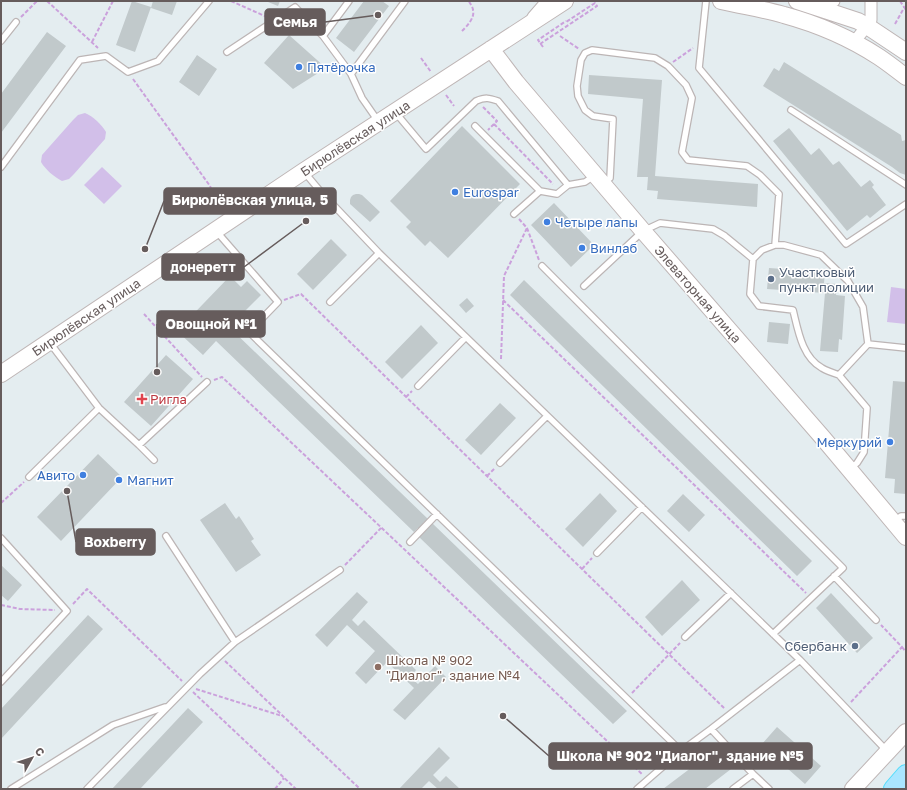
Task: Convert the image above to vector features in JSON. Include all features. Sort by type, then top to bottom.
[{"type":"main road","points":[[892,789],[906,774]]},
{"type":"street","points":[[521,29],[548,1]]},
{"type":"street","name":"Бирюлёвская улица","points":[[1,374],[304,171],[565,1]]},
{"type":"street","points":[[721,1],[808,22],[854,42],[879,57],[906,77]]},
{"type":"street","points":[[803,3],[827,3],[834,1]]},
{"type":"street","points":[[854,42],[871,20],[871,1]]},
{"type":"street","points":[[803,3],[858,21],[906,52]]},
{"type":"street","name":"Элеваторная улица","points":[[491,49],[516,82],[643,231],[849,469],[900,519],[906,537]]},
{"type":"street","points":[[853,789],[906,732]]},
{"type":"lane","points":[[1,168],[80,60],[106,56],[128,72],[158,61],[209,1]]},
{"type":"lane","points":[[323,36],[349,1]]},
{"type":"lane","points":[[351,74],[405,1]]},
{"type":"lane","points":[[706,1],[699,68],[846,244],[906,204]]},
{"type":"lane","points":[[227,52],[295,7],[323,36],[351,74],[362,98],[379,123]]},
{"type":"lane","points":[[1,41],[16,22]]},
{"type":"lane","points":[[475,126],[540,191],[557,194],[568,185],[610,178],[613,119],[593,116],[585,110],[578,96],[577,86],[581,60],[585,53],[592,50],[655,58],[667,66],[686,85],[692,98],[682,152],[688,160],[747,166],[765,179],[779,194],[775,245]]},
{"type":"lane","points":[[395,112],[426,149],[476,101],[485,98],[498,101],[568,185]]},
{"type":"lane","points":[[791,110],[906,185]]},
{"type":"lane","points":[[304,171],[321,192],[379,253],[800,660],[888,751]]},
{"type":"lane","points":[[514,214],[540,191]]},
{"type":"lane","points":[[584,286],[643,231],[660,223],[713,229],[725,236],[753,259]]},
{"type":"lane","points":[[216,230],[233,252],[278,302],[249,332],[682,750]]},
{"type":"lane","points":[[849,469],[857,463],[864,452],[867,408],[839,375],[821,367],[808,356],[800,337],[792,310],[759,306],[750,294],[753,259],[762,250],[775,245],[784,245],[822,255],[848,281],[863,307],[868,344]]},
{"type":"lane","points":[[330,302],[379,253]]},
{"type":"lane","points":[[542,266],[843,568],[773,634]]},
{"type":"lane","points":[[418,386],[466,337]]},
{"type":"lane","points":[[49,341],[99,408],[154,460]]},
{"type":"lane","points":[[868,344],[906,348]]},
{"type":"lane","points":[[839,375],[868,344]]},
{"type":"lane","points":[[139,445],[207,382]]},
{"type":"lane","points":[[29,477],[99,408]]},
{"type":"lane","points":[[500,463],[547,416]]},
{"type":"lane","points":[[597,553],[642,507]]},
{"type":"lane","points":[[410,542],[438,514]]},
{"type":"lane","points":[[166,536],[235,642]]},
{"type":"lane","points":[[1,538],[67,611],[1,682]]},
{"type":"lane","points":[[87,789],[187,687],[235,642],[340,570]]},
{"type":"lane","points":[[834,576],[876,620]]},
{"type":"lane","points":[[685,637],[730,593]]},
{"type":"lane","points":[[637,789],[682,750],[800,660]]},
{"type":"lane","points":[[11,789],[113,725],[168,706]]},
{"type":"lane","points":[[711,729],[769,789]]},
{"type":"lane","points":[[733,789],[753,774]]},
{"type":"path","points":[[16,22],[37,1]]},
{"type":"path","points":[[47,1],[106,56]]},
{"type":"path","points":[[92,42],[112,1]]},
{"type":"path","points":[[231,1],[275,20]]},
{"type":"path","points":[[462,31],[471,21],[473,15],[473,10],[469,1]]},
{"type":"path","points":[[895,24],[905,9],[900,1]]},
{"type":"path","points":[[540,44],[597,6],[595,3],[538,40],[540,44],[543,47]]},
{"type":"path","points":[[560,36],[585,53]]},
{"type":"path","points":[[667,66],[702,42]]},
{"type":"path","points":[[421,58],[431,73]]},
{"type":"path","points":[[128,72],[210,186],[213,194],[224,204],[237,201]]},
{"type":"path","points":[[444,92],[454,106]]},
{"type":"path","points":[[476,101],[497,121],[483,134]]},
{"type":"path","points":[[494,124],[560,191]]},
{"type":"path","points":[[514,214],[527,228],[542,266]]},
{"type":"path","points":[[500,370],[504,276],[527,228]]},
{"type":"path","points":[[278,302],[301,294],[730,714]]},
{"type":"path","points":[[503,300],[811,598]]},
{"type":"path","points":[[144,314],[207,382],[222,377],[648,780]]},
{"type":"path","points":[[1,503],[29,477]]},
{"type":"path","points":[[340,570],[381,527]]},
{"type":"path","points":[[582,569],[597,553]]},
{"type":"path","points":[[1,605],[20,609],[67,611],[87,589],[187,687],[296,789]]},
{"type":"path","points":[[876,620],[906,652]]},
{"type":"path","points":[[627,698],[685,637]]},
{"type":"path","points":[[846,708],[902,647]]},
{"type":"path","points":[[220,656],[360,789]]},
{"type":"path","points":[[187,687],[284,716]]},
{"type":"path","points":[[275,789],[284,778]]},
{"type":"shaded area","points":[[85,113],[94,118],[102,126],[106,132],[105,139],[69,179],[62,181],[50,173],[43,165],[41,162],[42,155],[78,115]]},
{"type":"shaded area","points":[[102,167],[122,186],[104,204],[84,185]]},
{"type":"shaded area","points":[[891,287],[906,289],[906,324],[887,322]]},
{"type":"building","points":[[132,1],[151,7],[135,52],[116,45]]},
{"type":"building","points":[[153,1],[177,1],[172,15],[151,8]]},
{"type":"building","points":[[280,1],[278,6],[268,2]]},
{"type":"building","points":[[364,1],[382,1],[389,6],[354,52],[336,38]]},
{"type":"building","points":[[47,32],[66,46],[1,133],[1,94]]},
{"type":"building","points":[[289,35],[326,68],[293,89],[264,63]]},
{"type":"building","points":[[197,55],[217,69],[199,96],[179,82]]},
{"type":"building","points":[[784,62],[901,135],[902,141],[906,140],[906,175],[900,173],[763,86],[774,68],[779,71]]},
{"type":"building","points":[[589,75],[662,80],[655,176],[758,184],[757,207],[657,199],[658,191],[647,190],[648,177],[637,177],[643,99],[588,94]]},
{"type":"building","name":"Eurospar","points":[[462,126],[520,184],[448,258],[430,241],[425,246],[406,227],[411,222],[390,201]]},
{"type":"building","points":[[789,128],[811,155],[819,148],[833,165],[839,161],[861,187],[870,180],[874,185],[872,187],[886,205],[870,218],[867,215],[847,231],[773,141]]},
{"type":"building","points":[[356,194],[362,195],[380,212],[370,222],[350,204],[351,197]]},
{"type":"building","points":[[554,203],[594,245],[571,267],[531,225]]},
{"type":"building","points":[[331,239],[347,255],[313,290],[297,274]]},
{"type":"building","points":[[769,268],[825,272],[824,283],[837,284],[836,295],[845,296],[842,340],[839,339],[838,352],[820,351],[825,293],[767,289]]},
{"type":"building","points":[[230,276],[241,287],[247,281],[261,295],[229,327],[428,519],[423,523],[428,527],[432,523],[627,711],[613,724],[419,537],[423,533],[418,528],[414,532],[216,341],[203,355],[177,331]]},
{"type":"building","points":[[524,280],[812,561],[797,576],[510,295]]},
{"type":"building","points":[[467,298],[474,306],[466,313],[459,305]]},
{"type":"building","points":[[769,322],[790,324],[788,344],[767,342]]},
{"type":"building","points":[[421,325],[438,343],[402,379],[385,362]]},
{"type":"building","points":[[166,355],[193,379],[151,426],[124,402]]},
{"type":"building","points":[[893,381],[906,382],[906,494],[894,493],[895,479],[885,478]]},
{"type":"building","points":[[500,403],[516,418],[481,455],[465,440]]},
{"type":"building","points":[[98,454],[122,477],[61,541],[37,517]]},
{"type":"building","points":[[600,493],[617,511],[583,547],[565,529]]},
{"type":"building","points":[[683,494],[705,515],[689,532],[667,511]]},
{"type":"building","points":[[225,503],[236,519],[239,516],[254,539],[251,541],[261,555],[236,572],[200,520]]},
{"type":"building","points":[[1,565],[22,585],[8,601],[1,595]]},
{"type":"building","points":[[682,580],[700,600],[662,636],[645,617]]},
{"type":"building","points":[[357,592],[368,602],[352,620],[358,626],[364,620],[416,670],[410,677],[418,684],[435,666],[446,677],[405,720],[393,710],[414,688],[387,662],[366,684],[355,673],[375,651],[347,625],[327,647],[315,635]]},
{"type":"building","points":[[831,593],[873,638],[857,653],[816,608]]},
{"type":"building","points":[[88,615],[103,629],[1,739],[1,709]]},
{"type":"building","points":[[188,708],[203,722],[140,789],[112,789]]},
{"type":"building","points":[[777,727],[821,766],[805,784],[761,745]]},
{"type":"building","points":[[439,747],[450,758],[433,775],[440,782],[446,776],[460,789],[438,789],[429,781],[421,789],[399,789]]},
{"type":"building","points":[[716,749],[735,766],[705,789],[663,789]]},
{"type":"place","name":"Семья","points":[[378,15]]},
{"type":"place","name":"Пятёрочка","points":[[299,67]]},
{"type":"place","name":"Eurospar","points":[[455,192]]},
{"type":"place","name":"донеретт","points":[[306,221]]},
{"type":"place","name":"Четыре лапы","points":[[547,222]]},
{"type":"place","name":"Винлаб","points":[[582,248]]},
{"type":"place","name":"Бирюлёвская улица, 5","points":[[145,249]]},
{"type":"place","name":"Участковый пункт полиции","points":[[771,279]]},
{"type":"place","name":"Овощной №1","points":[[157,372]]},
{"type":"place","name":"Ригла","points":[[142,399]]},
{"type":"place","name":"Меркурий","points":[[890,442]]},
{"type":"place","name":"Авито","points":[[83,475]]},
{"type":"place","name":"Магнит","points":[[119,480]]},
{"type":"place","name":"Boxberry","points":[[67,491]]},
{"type":"place","name":"Сбербанк","points":[[855,646]]},
{"type":"place","name":"Школа № 902 \"Диалог\", здание №4","points":[[378,667]]},
{"type":"place","name":"Школа № 902 \"Диалог\", здание №5","points":[[503,716]]}]
